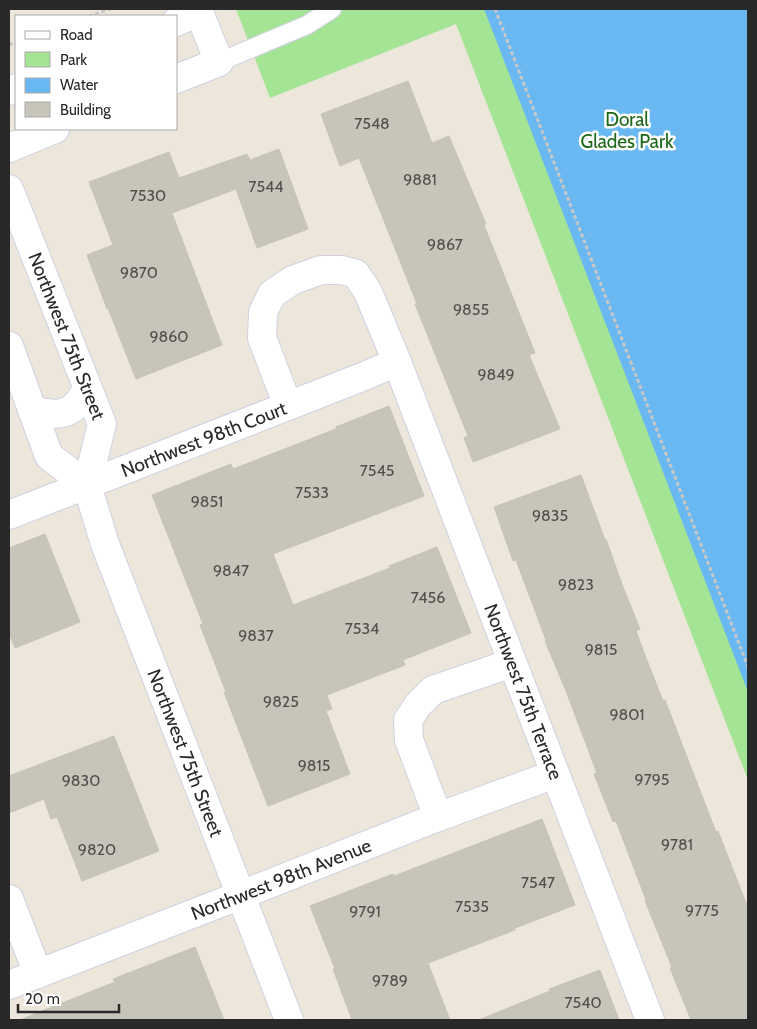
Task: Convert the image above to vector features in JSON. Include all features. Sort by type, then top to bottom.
[{"type":"street","points":[[178,78],[218,62],[194,14]]},
{"type":"street","points":[[9,148],[53,130]]},
{"type":"street","name":"Northwest 75th Street","points":[[9,189],[102,424],[87,485],[105,544],[289,1020]]},
{"type":"street","points":[[288,406],[262,338],[263,312],[272,294],[293,280],[321,270],[342,270],[356,274],[368,292],[397,362]]},
{"type":"street","points":[[9,346],[49,456],[87,485]]},
{"type":"street","name":"Northwest 98th Court","points":[[9,515],[397,362]]},
{"type":"street","name":"Northwest 75th Terrace","points":[[397,362],[650,1020]]},
{"type":"street","points":[[32,410],[51,415],[67,411],[78,404],[87,388]]},
{"type":"street","points":[[438,817],[409,740],[408,720],[418,705],[433,690],[512,663]]},
{"type":"street","name":"Northwest 98th Avenue","points":[[9,985],[438,817],[555,774]]},
{"type":"street","points":[[9,899],[38,974]]},
{"type":"lane","points":[[218,62],[307,25],[332,9]]},
{"type":"path","points":[[92,15],[110,9]]},
{"type":"path","points":[[495,9],[748,667]]},
{"type":"green space","name":"Doral Glades Park","points":[[236,9],[748,9],[748,780],[456,24],[270,98]]},
{"type":"water","name":"Doral Glades Park","points":[[484,9],[748,9],[748,692]]},
{"type":"building","points":[[408,81],[432,143],[449,136],[486,224],[484,225],[535,353],[529,355],[560,429],[473,462],[464,438],[468,436],[359,158],[340,166],[321,114]]},
{"type":"building","points":[[279,149],[308,229],[257,248],[236,189],[172,213],[222,345],[136,379],[87,255],[113,245],[89,182],[169,152],[179,178],[247,154],[250,160]]},
{"type":"building","points":[[389,406],[424,496],[273,554],[293,605],[390,568],[389,566],[437,547],[471,633],[403,660],[405,665],[327,695],[332,709],[326,711],[350,774],[268,806],[200,625],[203,624],[152,495],[231,464],[233,469]]},
{"type":"building","points":[[581,475],[640,629],[636,631],[646,658],[663,701],[665,700],[716,832],[718,831],[748,908],[748,1020],[691,1020],[616,821],[613,822],[594,774],[597,773],[545,641],[516,560],[513,561],[494,507]]},
{"type":"building","points":[[45,534],[80,622],[15,648],[9,633],[9,548]]},
{"type":"building","points":[[114,736],[159,851],[82,881],[57,817],[51,819],[44,799],[9,813],[9,776]]},
{"type":"building","points":[[542,819],[575,905],[428,963],[450,1020],[352,1020],[333,969],[335,969],[310,906]]},
{"type":"building","points":[[195,947],[224,1020],[22,1019],[115,982],[113,979]]},
{"type":"building","points":[[600,970],[619,1020],[481,1020],[550,991],[549,989]]}]
